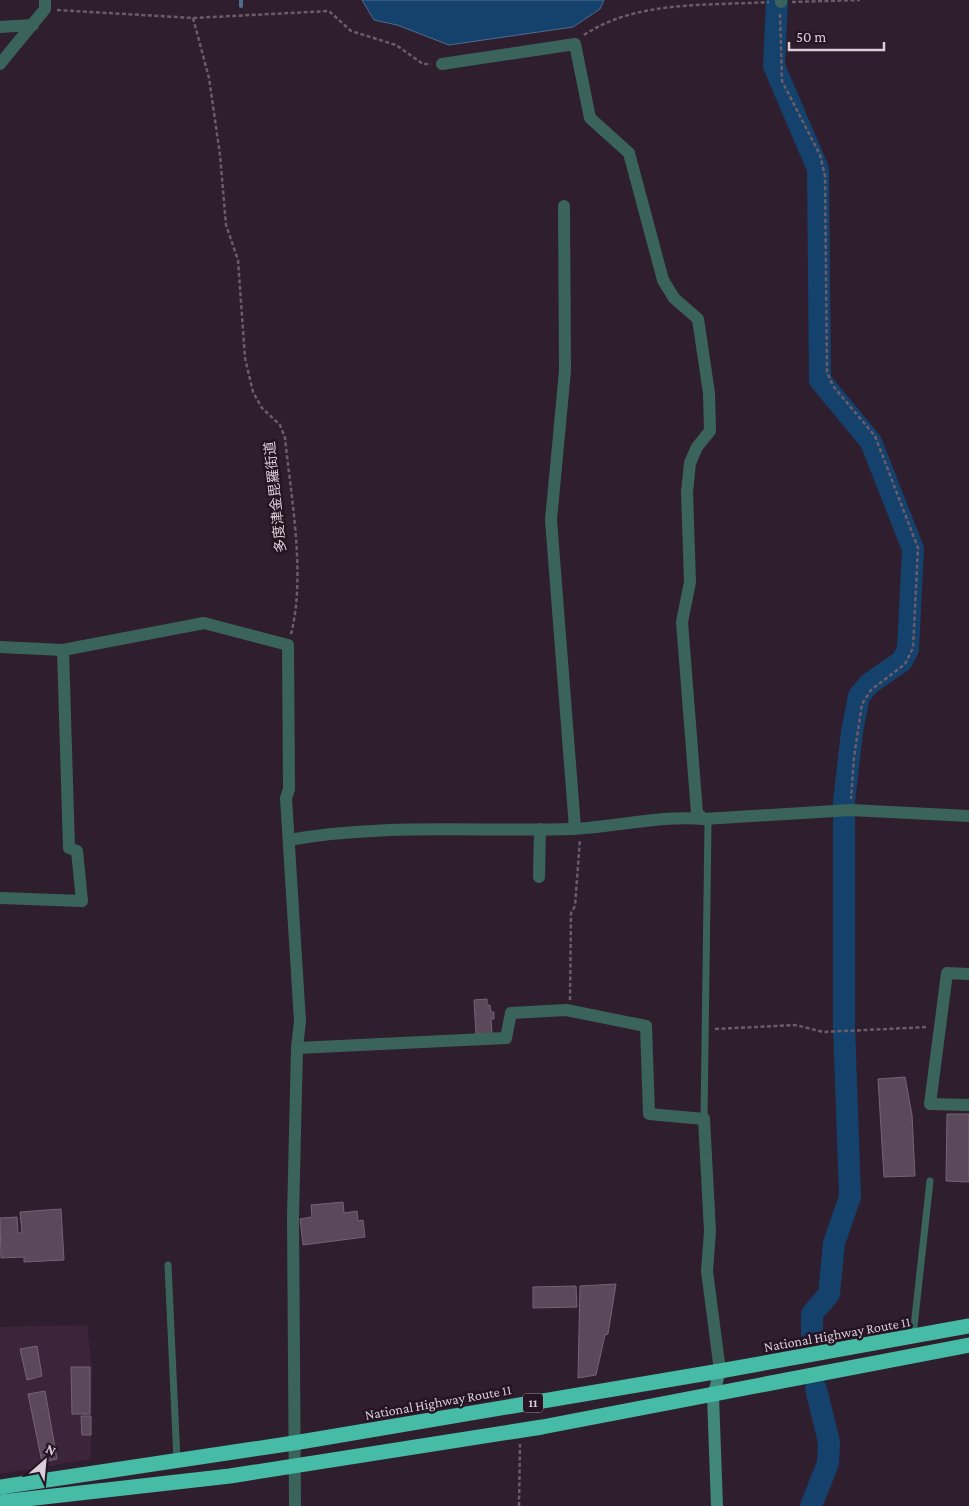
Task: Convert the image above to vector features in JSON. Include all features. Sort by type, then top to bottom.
[{"type":"highway","name":"National Highway Route 11","points":[[0,1487],[294,1443],[720,1372],[969,1326]]},
{"type":"highway","name":"11","points":[[0,1502],[230,1476],[296,1464],[520,1430],[713,1396],[969,1345]]},
{"type":"street","points":[[0,64],[33,25],[45,5]]},
{"type":"street","points":[[0,27],[33,25]]},
{"type":"street","points":[[442,64],[576,44],[590,118],[629,153],[664,280],[674,298],[698,319],[708,393],[710,431],[697,447],[690,463],[687,492],[690,582],[682,622],[697,813],[707,821]]},
{"type":"street","points":[[564,206],[564,371],[551,520],[578,828]]},
{"type":"street","points":[[0,647],[63,650],[204,623],[288,645],[289,789],[286,798],[300,1021],[297,1048],[293,1217],[295,1506]]},
{"type":"street","points":[[0,898],[82,901],[76,851],[69,848],[63,650]]},
{"type":"street","points":[[289,840],[329,832],[578,828],[681,817],[707,821],[847,811],[969,816]]},
{"type":"street","points":[[539,877],[540,829]]},
{"type":"street","points":[[969,974],[947,973],[930,1104],[969,1105]]},
{"type":"street","points":[[297,1048],[506,1038],[511,1013],[570,1011],[646,1026],[649,1114],[704,1119],[710,1231],[707,1272],[720,1372],[713,1396],[717,1506]]},
{"type":"lane","points":[[704,1119],[707,821]]},
{"type":"lane","points":[[913,1336],[930,1181]]},
{"type":"lane","points":[[168,1265],[176,1460]]},
{"type":"path","points":[[576,44],[599,25],[646,9],[778,1],[860,0]]},
{"type":"path","points":[[778,1],[782,80],[820,154],[824,176],[827,372],[833,386],[875,436],[918,548],[914,648],[905,664],[871,690],[862,704],[847,811]]},
{"type":"path","points":[[45,5],[193,18],[329,11],[352,31],[396,45],[423,64],[442,64]]},
{"type":"path","name":"多度津金毘羅街道","points":[[193,18],[209,78],[220,155],[226,225],[238,260],[245,358],[253,392],[262,408],[280,426],[286,438],[297,572],[294,622],[288,645]]},
{"type":"path","points":[[570,1011],[571,913],[575,906],[578,828]]},
{"type":"path","points":[[706,1029],[796,1025],[823,1032],[840,1032],[940,1026]]},
{"type":"path","points":[[520,1430],[520,1506]]},
{"type":"shaded area","points":[[87,1325],[92,1369],[91,1459],[0,1474],[0,1327]]},
{"type":"water","points":[[362,0],[604,0],[600,9],[573,27],[449,45],[397,25],[374,20]]},
{"type":"building","points":[[487,999],[487,1005],[490,1005],[491,1012],[494,1012],[494,1019],[491,1019],[492,1034],[476,1034],[474,1000]]},
{"type":"building","points":[[905,1077],[912,1115],[915,1176],[884,1177],[878,1079]]},
{"type":"building","points":[[947,1114],[969,1114],[969,1182],[946,1181]]},
{"type":"building","points":[[343,1202],[344,1213],[357,1211],[358,1221],[363,1220],[365,1237],[303,1245],[300,1219],[312,1217],[311,1205]]},
{"type":"building","points":[[61,1209],[64,1260],[24,1262],[24,1257],[1,1258],[0,1218],[17,1217],[18,1233],[22,1233],[20,1212]]},
{"type":"building","points":[[616,1284],[608,1334],[605,1335],[596,1375],[578,1378],[580,1286]]},
{"type":"building","points":[[576,1286],[577,1307],[533,1308],[533,1287]]},
{"type":"building","points":[[37,1346],[42,1376],[27,1380],[20,1349]]},
{"type":"building","points":[[71,1367],[90,1367],[90,1414],[72,1414]]},
{"type":"building","points":[[45,1391],[57,1459],[42,1462],[28,1394]]},
{"type":"building","points":[[81,1416],[91,1416],[91,1435],[82,1435]]},
{"type":"waterway","points":[[241,0],[241,6]]},
{"type":"waterway","points":[[777,0],[774,66],[818,169],[820,380],[871,442],[913,549],[908,649],[902,661],[869,684],[859,696],[852,732],[844,802],[844,1025],[850,1197],[834,1243],[829,1294],[812,1314],[812,1333]]},
{"type":"waterway","points":[[811,1506],[828,1463],[829,1442],[816,1389]]}]
